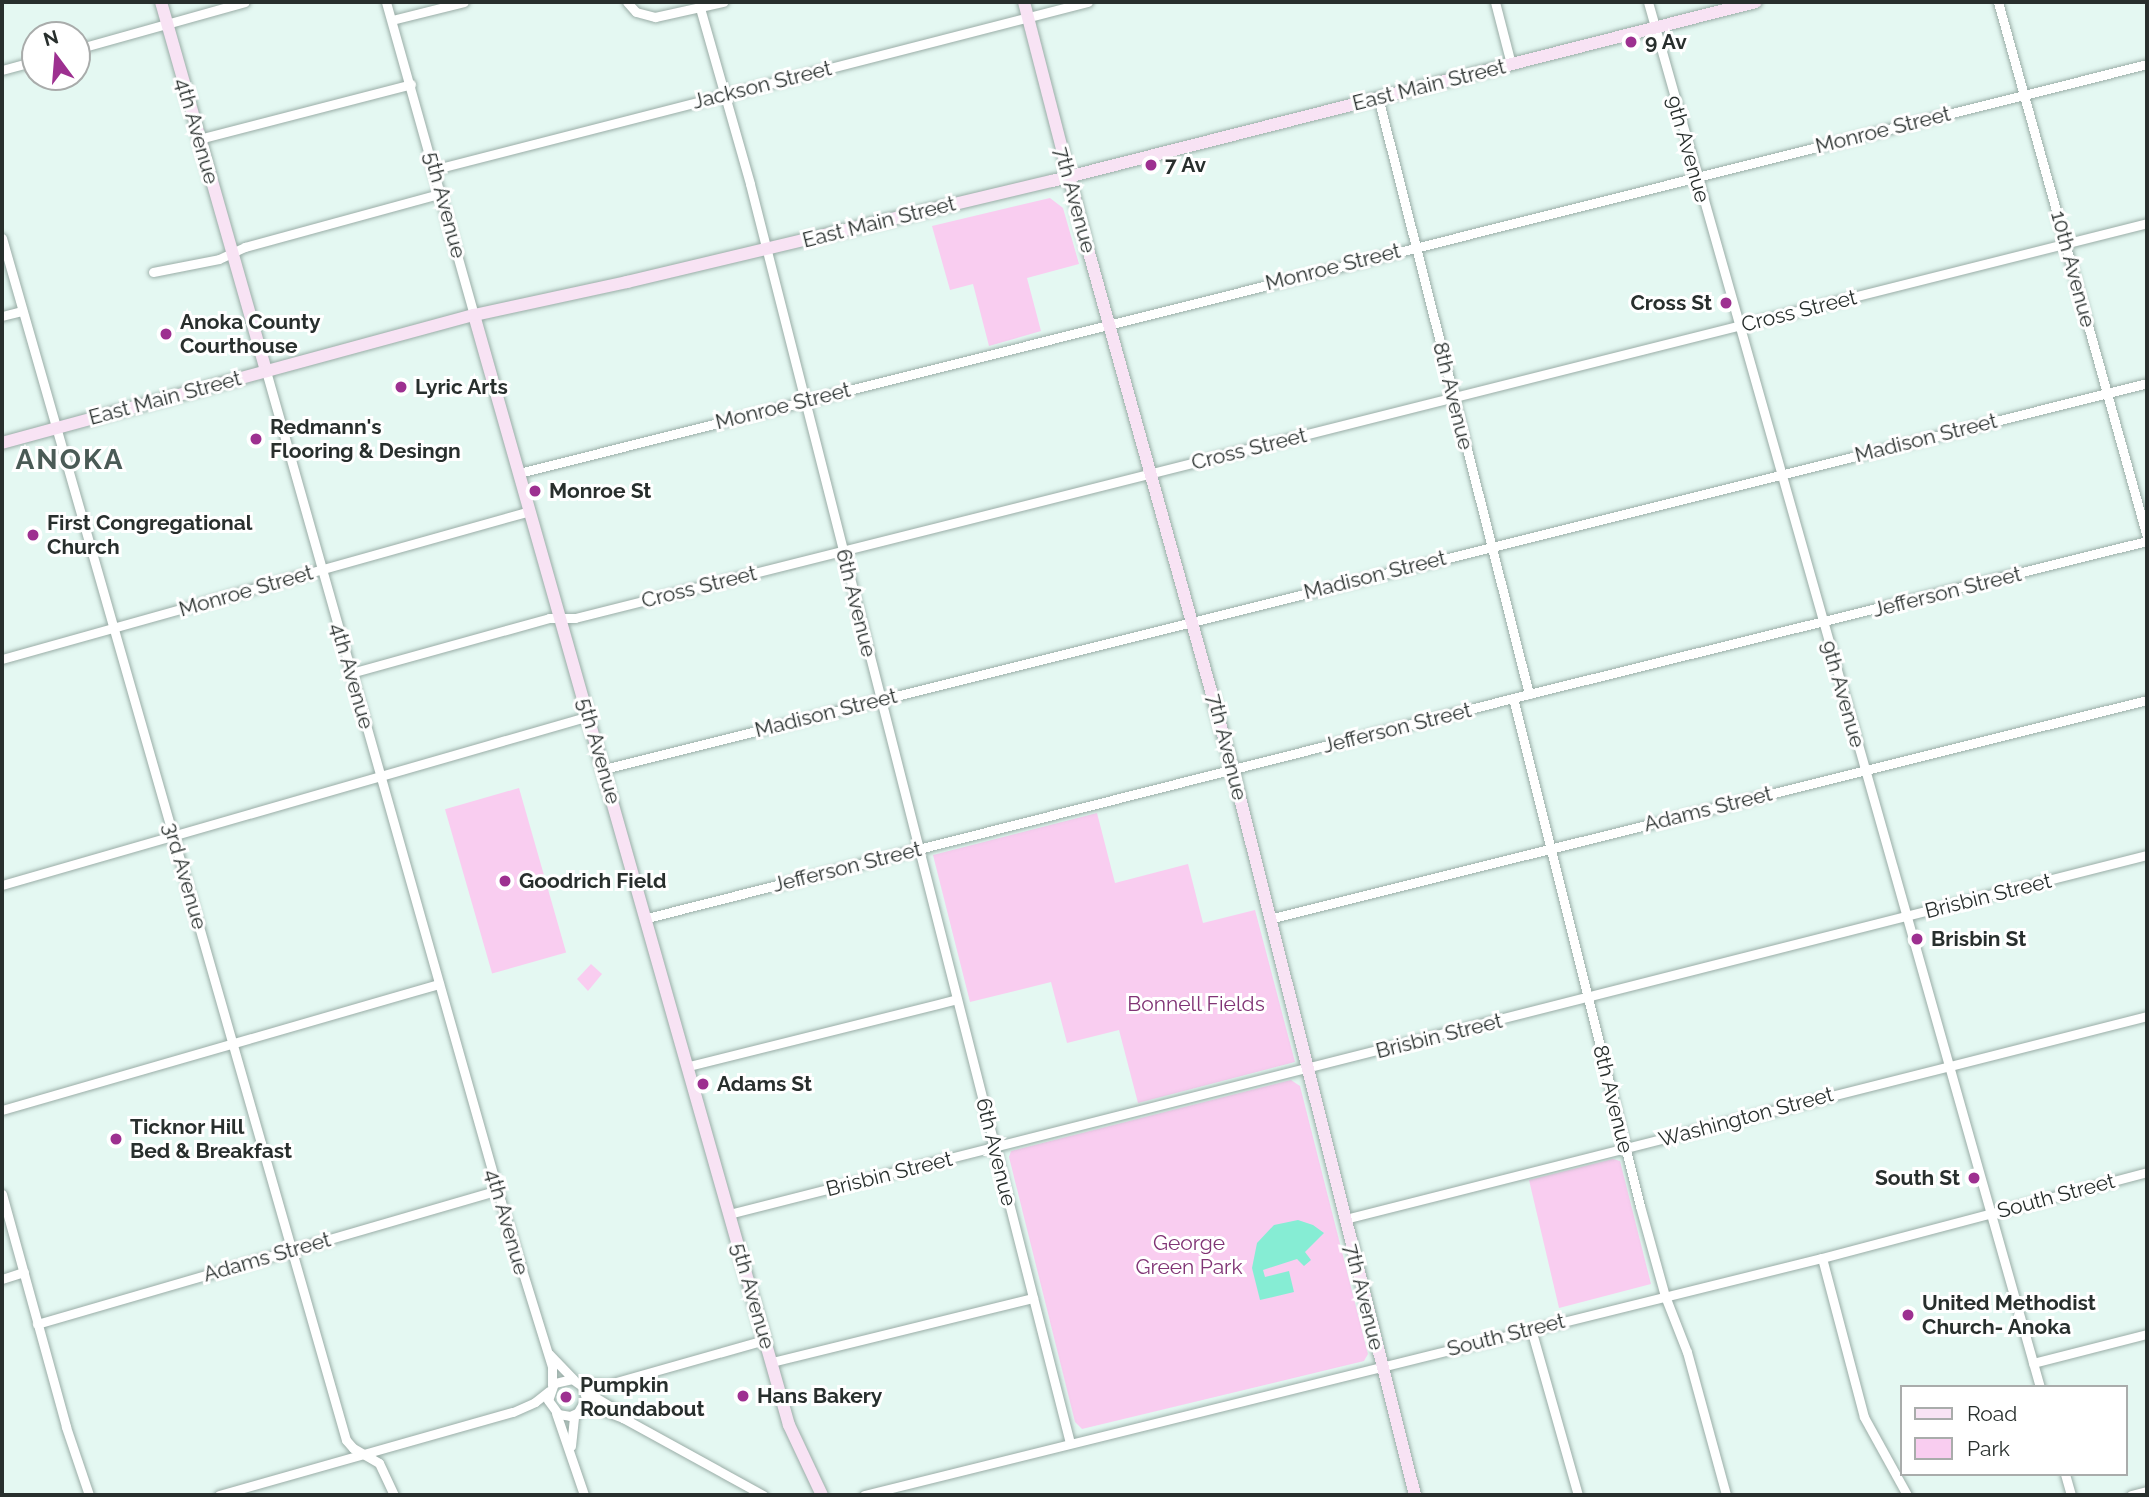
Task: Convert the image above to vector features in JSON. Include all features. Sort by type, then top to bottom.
[{"type":"main road","name":"4th Avenue","points":[[161,2],[265,371]]},
{"type":"main road","name":"7th Avenue","points":[[1024,2],[1109,324],[1233,770],[1415,1495]]},
{"type":"main road","name":"East Main Street","points":[[2,443],[474,315],[1069,177],[1756,2]]},
{"type":"main road","name":"5th Avenue","points":[[474,315],[765,1340],[798,1450],[822,1495]]},
{"type":"street","points":[[91,45],[245,2]]},
{"type":"street","name":"5th Avenue","points":[[386,2],[436,169],[474,315]]},
{"type":"street","points":[[392,20],[464,2]]},
{"type":"street","points":[[628,2],[645,16],[723,2]]},
{"type":"street","name":"Jackson Street","points":[[436,169],[1088,2]]},
{"type":"street","points":[[1495,2],[1511,64]]},
{"type":"street","name":"9th Avenue","points":[[1648,2],[2039,1385]]},
{"type":"street","name":"10th Avenue","points":[[1998,2],[2147,539]]},
{"type":"street","name":"6th Avenue","points":[[700,8],[727,93],[1070,1443]]},
{"type":"street","name":"Monroe Street","points":[[519,473],[2147,64]]},
{"type":"street","points":[[2,70],[21,65]]},
{"type":"street","points":[[200,139],[411,84]]},
{"type":"street","name":"8th Avenue","points":[[1378,97],[1529,694]]},
{"type":"street","points":[[153,272],[219,259],[232,252],[442,193]]},
{"type":"street","name":"Cross Street","points":[[351,673],[550,618],[575,618],[2147,223]]},
{"type":"street","name":"3rd Avenue","points":[[2,238],[346,1440],[379,1463],[394,1495]]},
{"type":"street","points":[[2,316],[22,311]]},
{"type":"street","name":"4th Avenue","points":[[265,371],[554,1378],[550,1388]]},
{"type":"street","name":"Madison Street","points":[[604,769],[2147,383]]},
{"type":"street","name":"Monroe Street","points":[[2,659],[530,511]]},
{"type":"street","name":"Jefferson Street","points":[[647,918],[2147,539]]},
{"type":"street","name":"8th Avenue","points":[[1513,698],[1587,998],[1665,1296],[1687,1352],[1726,1495]]},
{"type":"street","name":"Adams Street","points":[[1269,919],[2147,700]]},
{"type":"street","points":[[2,885],[589,716]]},
{"type":"street","name":"Brisbin Street","points":[[729,1214],[2147,855]]},
{"type":"street","points":[[2,1110],[439,984]]},
{"type":"street","points":[[689,1066],[957,999]]},
{"type":"street","name":"Washington Street","points":[[1345,1219],[2147,1016]]},
{"type":"street","name":"South Street","points":[[864,1495],[1822,1258],[2147,1172]]},
{"type":"street","name":"Adams Street","points":[[37,1324],[498,1190]]},
{"type":"street","points":[[2,1194],[37,1324],[89,1495]]},
{"type":"street","points":[[1822,1258],[1864,1417],[1906,1495]]},
{"type":"street","points":[[2,1279],[24,1272]]},
{"type":"street","points":[[772,1362],[1033,1298]]},
{"type":"street","points":[[1531,1329],[1578,1495]]},
{"type":"street","points":[[2033,1363],[2147,1334]]},
{"type":"street","points":[[219,1495],[513,1412],[535,1402],[559,1379],[579,1385],[610,1384],[765,1340]]},
{"type":"street","name":"4th Avenue","points":[[546,1350],[579,1385],[618,1411],[623,1418]]},
{"type":"street","points":[[571,1451],[576,1413],[584,1404],[579,1385]]},
{"type":"street","points":[[550,1388],[548,1399],[571,1451],[584,1495]]},
{"type":"street","points":[[513,1412],[576,1413],[597,1408],[623,1418],[763,1495]]},
{"type":"street","points":[[2066,1476],[2071,1495]]},
{"type":"street","points":[[2131,1495],[2147,1490]]},
{"type":"green space","points":[[1050,198],[1063,208],[1079,264],[1027,278],[1041,331],[989,346],[973,284],[950,290],[932,226]]},
{"type":"green space","name":"Goodrich Field","points":[[519,788],[566,952],[492,974],[445,809]]},
{"type":"green space","name":"Bonnell Fields","points":[[1097,813],[1115,883],[1188,864],[1203,923],[1255,910],[1295,1062],[1138,1103],[1119,1030],[1067,1043],[1051,982],[970,1002],[933,855]]},
{"type":"green space","points":[[591,964],[602,974],[588,991],[577,979]]},
{"type":"green space","name":"George Green Park","points":[[1291,1080],[1300,1086],[1368,1354],[1364,1361],[1082,1429],[1075,1422],[1009,1157],[1011,1151]]},
{"type":"green space","points":[[1613,1159],[1620,1161],[1651,1284],[1559,1308],[1529,1180]]},
{"type":"shaded area","points":[[1298,1220],[1313,1225],[1324,1233],[1305,1252],[1311,1260],[1304,1266],[1297,1259],[1263,1270],[1265,1277],[1289,1271],[1294,1292],[1260,1300],[1252,1268],[1257,1243],[1274,1225]]},
{"type":"place","name":"9 Av","points":[[1631,42]]},
{"type":"place","name":"7 Av","points":[[1151,165]]},
{"type":"place","name":"Cross St","points":[[1726,303]]},
{"type":"place","name":"Anoka County Courthouse","points":[[166,334]]},
{"type":"place","name":"Lyric Arts","points":[[401,387]]},
{"type":"place","name":"Redmann's Flooring & Desingn","points":[[256,439]]},
{"type":"place","name":"Monroe St","points":[[535,491]]},
{"type":"place","name":"First Congregational Church","points":[[33,535]]},
{"type":"place","name":"Goodrich Field","points":[[505,881]]},
{"type":"place","name":"Brisbin St","points":[[1917,939]]},
{"type":"place","name":"Adams St","points":[[703,1084]]},
{"type":"place","name":"Ticknor Hill Bed & Breakfast","points":[[116,1139]]},
{"type":"place","name":"South St","points":[[1974,1178]]},
{"type":"place","name":"United Methodist Church- Anoka","points":[[1908,1315]]},
{"type":"place","name":"Hans Bakery","points":[[743,1396]]},
{"type":"place","name":"Pumpkin Roundabout","points":[[566,1397]]},
{"type":"district","name":"ANOKA","points":[[70,460]]}]
